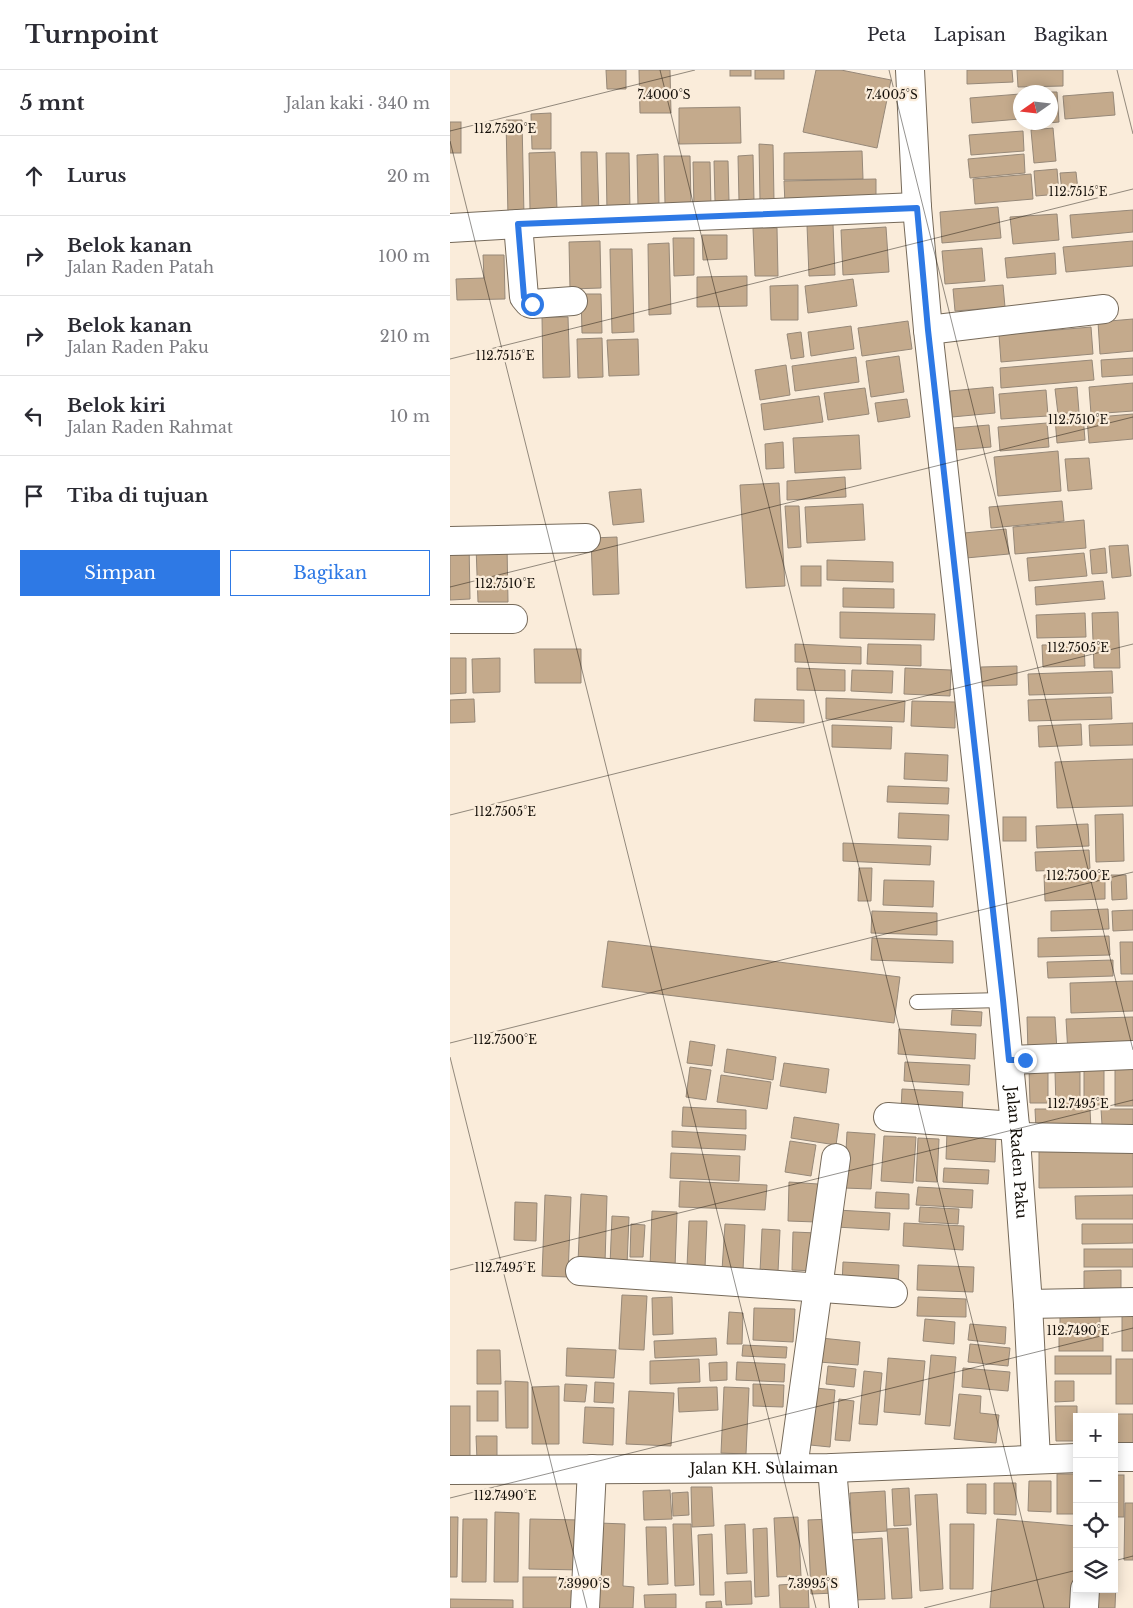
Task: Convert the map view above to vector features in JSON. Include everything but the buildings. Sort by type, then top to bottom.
[{"type":"street","name":"Jalan Raden Paku","points":[[910,70],[917,208],[928,330],[1016,1132],[1036,1459]]},
{"type":"street","points":[[450,228],[917,208]]},
{"type":"street","points":[[518,224],[524,297],[526,301],[532,304],[572,301]]},
{"type":"street","points":[[928,330],[1104,309]]},
{"type":"street","points":[[450,541],[586,538]]},
{"type":"street","points":[[450,620],[513,619]]},
{"type":"street","points":[[1009,1060],[1133,1055]]},
{"type":"street","points":[[888,1117],[1016,1132],[1133,1139]]},
{"type":"street","points":[[793,1468],[836,1158]]},
{"type":"street","points":[[580,1271],[893,1293]]},
{"type":"street","points":[[1028,1304],[1133,1302]]},
{"type":"street","points":[[1118,1457],[1133,1457]]},
{"type":"street","name":"Jalan KH. Sulaiman","points":[[450,1470],[832,1468],[1073,1458]]},
{"type":"street","points":[[832,1468],[844,1608]]},
{"type":"street","points":[[585,1608],[592,1469]]},
{"type":"street","points":[[1084,1608],[1085,1593]]},
{"type":"lane","points":[[918,1002],[1003,1000]]},
{"type":"route","points":[[532,304],[526,301],[524,297],[518,224],[917,208],[928,330],[961,615],[1007,1049],[1009,1060],[1025,1060]]}]
